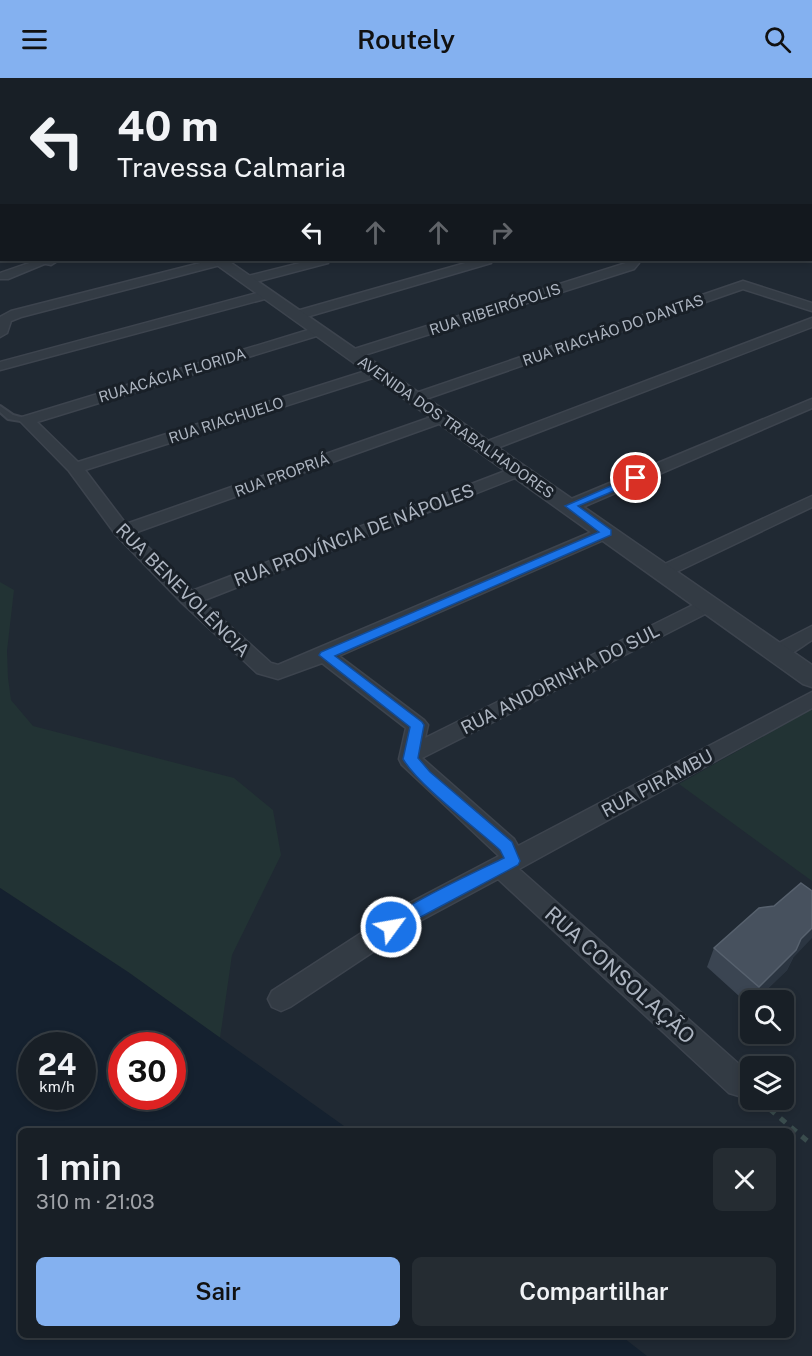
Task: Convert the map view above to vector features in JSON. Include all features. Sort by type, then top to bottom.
[{"type":"street","points":[[3,276],[46,261]]},
{"type":"street","points":[[0,333],[5,320],[16,314],[215,261]]},
{"type":"street","name":"AVENIDA DOS TRABALHADORES","points":[[220,261],[812,678]]},
{"type":"street","points":[[248,280],[320,261]]},
{"type":"street","points":[[298,315],[484,261]]},
{"type":"street","name":"RUA RIBEIRÓPOLIS","points":[[353,354],[630,266],[632,261]]},
{"type":"street","name":"RUA RIACHÃO DO DANTAS","points":[[415,398],[743,285],[812,307]]},
{"type":"street","points":[[0,366],[268,294]]},
{"type":"street","points":[[486,447],[812,322]]},
{"type":"street","name":"RUAACÁCIA FLORIDA","points":[[27,420],[318,331]]},
{"type":"street","name":"RUA RIACHUELO","points":[[75,468],[378,372]]},
{"type":"street","points":[[570,506],[812,403]]},
{"type":"street","name":"RUA PROPRIÁ","points":[[122,531],[442,418]]},
{"type":"street","name":"RUA BENEVOLÊNCIA","points":[[27,420],[75,468],[122,531],[189,599],[259,664],[274,672],[286,671],[325,655]]},
{"type":"street","name":"RUA PROVÍNCIA DE NÁPOLES","points":[[189,599],[519,471]]},
{"type":"street","points":[[662,572],[812,501]]},
{"type":"street","points":[[413,753],[417,725],[325,655],[607,532]]},
{"type":"street","name":"RUA ANDORINHA DO SUL","points":[[413,753],[708,605]]},
{"type":"street","points":[[776,653],[812,632]]},
{"type":"street","name":"RUA PIRAMBU","points":[[281,999],[409,915],[812,699]]},
{"type":"street","name":"RUA CONSOLAÇÃO","points":[[413,753],[410,759],[425,776],[506,846],[507,864],[739,1083]]},
{"type":"lane","points":[[0,408],[11,417],[27,420]]},
{"type":"path","points":[[771,1110],[792,1128]]},
{"type":"path","points":[[794,1130],[812,1145]]},
{"type":"shaded area","points":[[0,582],[14,590],[7,651],[11,700],[33,726],[234,778],[273,810],[281,855],[232,955],[220,1038],[128,972],[0,888]]},
{"type":"shaded area","points":[[812,709],[812,881],[679,784]]},
{"type":"water","points":[[0,888],[128,972],[347,1128],[18,1128],[18,1338],[624,1338],[647,1356],[0,1356]]},
{"type":"building","points":[[801,883],[812,891],[812,928],[801,939],[796,950],[759,987],[714,948],[759,908],[774,906]]},
{"type":"route","points":[[391,927],[409,915],[513,861],[506,846],[425,776],[410,759],[417,725],[325,655],[607,532],[570,506],[636,478]]}]
